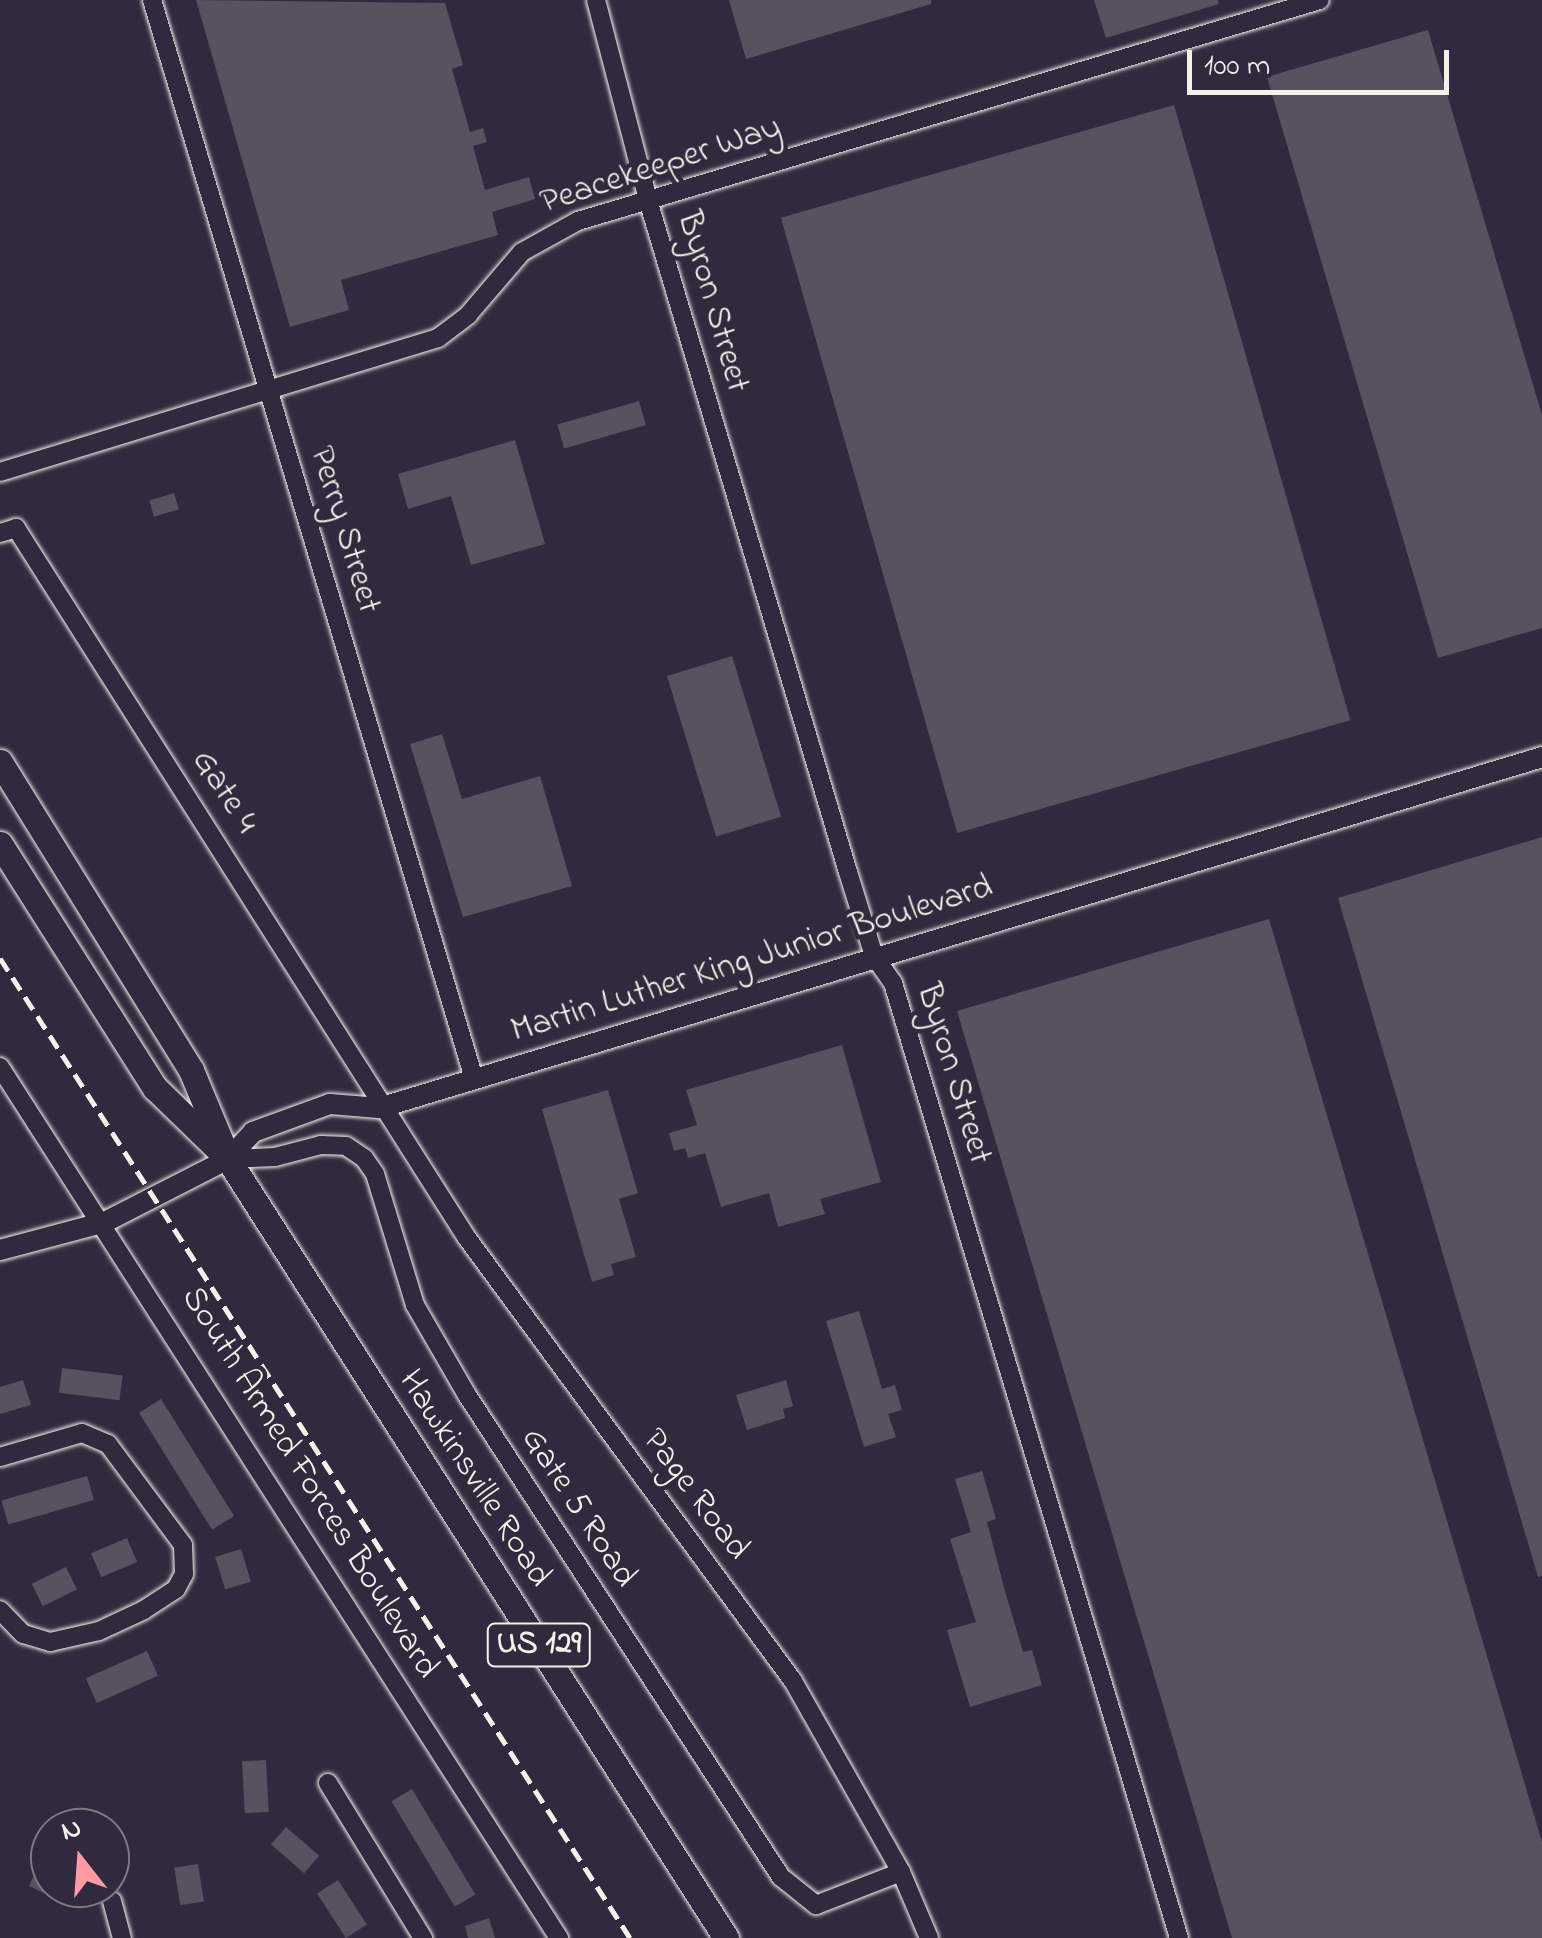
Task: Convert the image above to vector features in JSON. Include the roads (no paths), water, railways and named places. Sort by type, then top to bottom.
[{"type":"main road","name":"Hawkinsville Road","points":[[0,762],[191,1070],[228,1158],[726,1938]]},
{"type":"main road","name":"Hawkinsville Road","points":[[0,844],[155,1088],[228,1158]]},
{"type":"street","name":"Perry Street","points":[[152,0],[474,1078]]},
{"type":"street","name":"Byron Street","points":[[596,0],[648,200],[874,956],[893,983],[1179,1938]]},
{"type":"street","name":"Peacekeeper Way","points":[[0,472],[438,338],[545,234],[1320,0]]},
{"type":"street","name":"Gate 4","points":[[0,533],[16,528],[349,1048],[380,1108]]},
{"type":"street","name":"Martin Luther King Junior Boulevard","points":[[0,1250],[106,1222],[228,1158],[253,1132],[330,1104],[380,1108],[1542,757]]},
{"type":"street","name":"South Armed Forces Boulevard","points":[[0,1066],[106,1222],[559,1938]]},
{"type":"street","name":"Page Road","points":[[380,1108],[517,1310],[793,1681],[901,1872],[929,1938]]},
{"type":"street","name":"Gate 5 Road","points":[[228,1158],[276,1157],[321,1145],[346,1146],[364,1158],[375,1174],[414,1305],[458,1380],[781,1876],[816,1905],[901,1872]]},
{"type":"street","points":[[0,1457],[82,1433],[108,1444],[183,1545],[184,1574],[176,1589],[144,1610],[99,1631],[50,1642],[23,1634],[0,1610]]},
{"type":"street","points":[[328,1783],[423,1938]]},
{"type":"street","points":[[114,1908],[122,1938]]},
{"type":"railway","points":[[0,958],[630,1938]]}]
